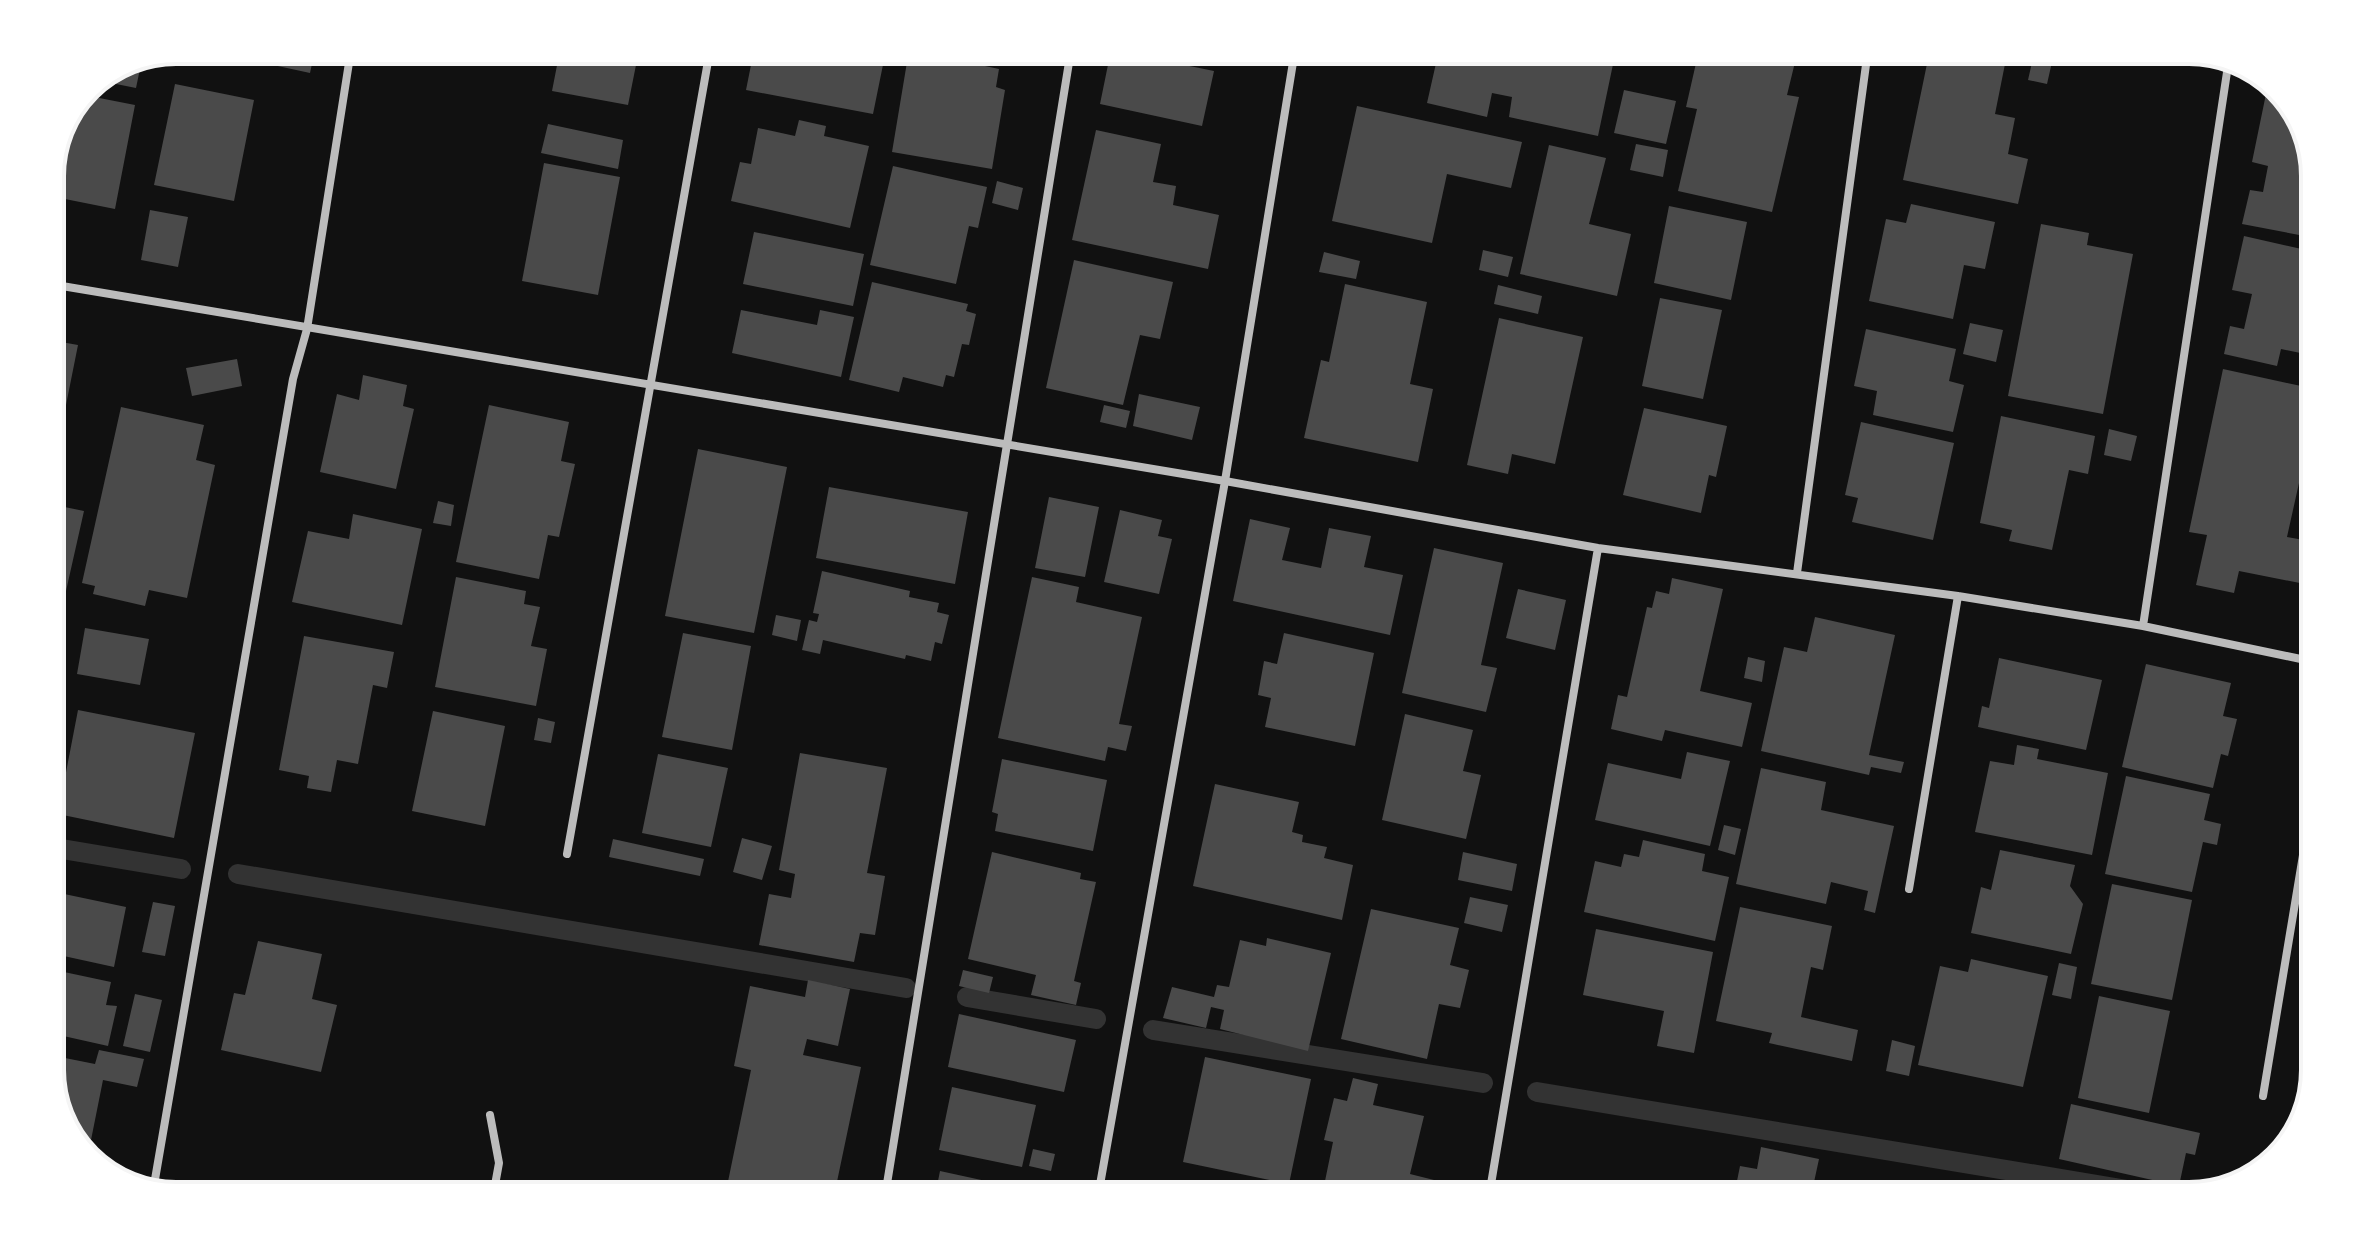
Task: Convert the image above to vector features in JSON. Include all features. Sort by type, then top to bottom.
[{"type":"street","points":[[155,1180],[290,395],[307,329],[349,64]]},
{"type":"street","points":[[567,854],[708,64]]},
{"type":"street","points":[[887,1182],[1069,64]]},
{"type":"street","points":[[1100,1182],[1225,481],[1293,64]]},
{"type":"street","points":[[1797,573],[1866,64]]},
{"type":"street","points":[[2143,626],[2227,71]]},
{"type":"street","points":[[64,286],[1225,481],[1598,548],[1958,596],[2143,626],[2301,659]]},
{"type":"street","points":[[1491,1182],[1598,548]]},
{"type":"street","points":[[1909,889],[1958,596]]},
{"type":"street","points":[[2263,1096],[2301,867]]},
{"type":"street","points":[[490,1115],[499,1163],[496,1182]]},
{"type":"building","points":[[269,64],[312,64],[310,73]]},
{"type":"building","points":[[557,64],[636,64],[628,105],[552,91]]},
{"type":"building","points":[[751,64],[883,64],[873,114],[746,90]]},
{"type":"building","points":[[907,64],[985,64],[999,69],[996,87],[1005,90],[992,169],[892,152]]},
{"type":"building","points":[[1108,64],[1180,64],[1214,71],[1202,126],[1100,104]]},
{"type":"building","points":[[1436,64],[1613,64],[1598,136],[1509,117],[1512,97],[1492,93],[1487,117],[1427,103]]},
{"type":"building","points":[[1696,64],[1795,64],[1787,95],[1799,97],[1772,212],[1678,191],[1697,109],[1686,107]]},
{"type":"building","points":[[1927,64],[2005,64],[1995,114],[2015,118],[2008,154],[2028,159],[2018,204],[1903,180]]},
{"type":"building","points":[[2032,64],[2052,64],[2047,84],[2028,80]]},
{"type":"building","points":[[140,71],[136,88],[113,83]]},
{"type":"building","points":[[175,84],[254,100],[234,201],[154,185]]},
{"type":"building","points":[[1624,90],[1676,101],[1666,144],[1614,133]]},
{"type":"building","points":[[2266,95],[2289,126],[2299,154],[2301,235],[2242,224],[2250,190],[2263,192],[2268,166],[2252,162]]},
{"type":"building","points":[[97,97],[135,105],[115,209],[64,199],[68,147],[83,114]]},
{"type":"building","points":[[1357,106],[1522,142],[1511,188],[1447,174],[1432,243],[1332,221]]},
{"type":"building","points":[[799,120],[826,126],[824,136],[869,146],[850,228],[731,201],[740,162],[751,164],[758,128],[795,136]]},
{"type":"building","points":[[548,124],[623,140],[618,169],[541,153]]},
{"type":"building","points":[[1096,130],[1161,144],[1153,182],[1176,186],[1173,205],[1219,215],[1208,269],[1072,240]]},
{"type":"building","points":[[1636,144],[1668,150],[1663,177],[1630,170]]},
{"type":"building","points":[[1549,145],[1606,158],[1589,224],[1631,234],[1617,296],[1520,274]]},
{"type":"building","points":[[544,163],[620,177],[598,295],[522,281]]},
{"type":"building","points":[[893,166],[987,187],[978,228],[969,226],[956,284],[870,265]]},
{"type":"building","points":[[997,181],[1023,188],[1018,210],[992,203]]},
{"type":"building","points":[[1911,204],[1995,222],[1985,269],[1964,265],[1953,319],[1869,301],[1886,219],[1906,223]]},
{"type":"building","points":[[1669,206],[1747,222],[1731,300],[1654,283]]},
{"type":"building","points":[[150,210],[188,217],[178,267],[141,260]]},
{"type":"building","points":[[2041,224],[2089,233],[2087,245],[2133,254],[2103,414],[2008,396]]},
{"type":"building","points":[[754,232],[864,254],[853,306],[743,284]]},
{"type":"building","points":[[2244,236],[2301,249],[2301,353],[2281,349],[2277,366],[2224,354],[2230,326],[2244,329],[2252,294],[2232,290]]},
{"type":"building","points":[[1483,250],[1513,257],[1508,277],[1479,270]]},
{"type":"building","points":[[1324,252],[1360,261],[1356,279],[1319,272]]},
{"type":"building","points":[[1074,260],[1173,282],[1160,339],[1140,335],[1123,405],[1046,388]]},
{"type":"building","points":[[872,282],[968,304],[966,311],[976,314],[969,345],[962,344],[954,377],[946,375],[943,387],[903,377],[899,392],[849,380]]},
{"type":"building","points":[[1345,284],[1427,302],[1410,384],[1433,389],[1418,462],[1304,438],[1321,360],[1329,362]]},
{"type":"building","points":[[1498,285],[1542,296],[1538,314],[1494,304]]},
{"type":"building","points":[[1660,298],[1722,310],[1703,399],[1642,386]]},
{"type":"building","points":[[741,310],[817,325],[820,310],[854,317],[841,377],[732,353]]},
{"type":"building","points":[[1499,318],[1583,337],[1555,464],[1512,454],[1508,474],[1467,465]]},
{"type":"building","points":[[1970,323],[2003,330],[1996,362],[1963,354]]},
{"type":"building","points":[[1866,329],[1956,349],[1949,381],[1964,385],[1953,432],[1873,415],[1877,391],[1854,386]]},
{"type":"building","points":[[64,342],[78,345],[64,415]]},
{"type":"building","points":[[237,359],[242,386],[192,396],[186,368]]},
{"type":"building","points":[[2223,369],[2301,386],[2301,474],[2287,537],[2301,540],[2301,583],[2239,571],[2234,593],[2196,585],[2207,535],[2189,532]]},
{"type":"building","points":[[363,375],[407,385],[403,406],[414,409],[396,489],[320,472],[337,394],[359,400]]},
{"type":"building","points":[[1139,394],[1200,407],[1192,440],[1133,426]]},
{"type":"building","points":[[489,405],[569,422],[561,461],[575,464],[559,537],[548,535],[539,579],[456,562]]},
{"type":"building","points":[[1104,405],[1130,411],[1126,428],[1100,422]]},
{"type":"building","points":[[121,407],[204,425],[196,460],[215,465],[187,598],[149,590],[145,606],[93,594],[95,586],[82,583]]},
{"type":"building","points":[[1644,408],[1727,426],[1716,477],[1709,475],[1701,513],[1623,495]]},
{"type":"building","points":[[2001,416],[2095,436],[2088,474],[2069,470],[2052,550],[2009,541],[2012,530],[1980,523]]},
{"type":"building","points":[[1861,422],[1954,443],[1933,540],[1852,522],[1858,498],[1845,495]]},
{"type":"building","points":[[2109,429],[2137,436],[2131,461],[2104,455]]},
{"type":"building","points":[[698,449],[787,467],[754,633],[665,616]]},
{"type":"building","points":[[829,487],[968,512],[955,584],[816,558]]},
{"type":"building","points":[[1049,497],[1099,507],[1085,577],[1035,568]]},
{"type":"building","points":[[438,501],[454,505],[451,526],[433,523]]},
{"type":"building","points":[[64,507],[84,511],[64,590]]},
{"type":"building","points":[[1120,510],[1162,520],[1158,536],[1172,539],[1159,594],[1104,582]]},
{"type":"building","points":[[353,514],[422,529],[402,625],[292,602],[308,531],[349,539]]},
{"type":"building","points":[[1250,519],[1290,528],[1282,560],[1321,568],[1329,528],[1371,536],[1364,567],[1403,575],[1390,635],[1233,601]]},
{"type":"building","points":[[1434,548],[1503,563],[1481,665],[1497,668],[1486,712],[1402,693]]},
{"type":"building","points":[[822,571],[910,591],[909,597],[939,603],[937,612],[949,615],[942,644],[935,642],[931,661],[906,655],[905,659],[823,640],[820,654],[802,650],[809,620],[817,622],[819,614],[813,613]]},
{"type":"building","points":[[456,577],[526,591],[524,604],[540,607],[531,646],[547,649],[536,706],[435,687]]},
{"type":"building","points":[[1032,577],[1079,587],[1076,602],[1142,617],[1119,724],[1132,726],[1126,751],[1108,747],[1105,761],[998,738]]},
{"type":"building","points":[[1672,578],[1723,589],[1700,691],[1752,703],[1742,747],[1665,730],[1662,741],[1611,729],[1618,695],[1627,697],[1647,607],[1652,608],[1656,591],[1669,594]]},
{"type":"building","points":[[1518,589],[1566,600],[1555,650],[1506,638]]},
{"type":"building","points":[[776,615],[801,620],[797,641],[772,635]]},
{"type":"building","points":[[1815,617],[1895,635],[1869,755],[1904,762],[1901,773],[1871,767],[1869,775],[1761,751],[1784,647],[1807,652]]},
{"type":"building","points":[[85,628],[149,639],[140,685],[77,674]]},
{"type":"building","points":[[683,633],[751,646],[732,750],[662,737]]},
{"type":"building","points":[[1284,633],[1374,653],[1355,746],[1265,727],[1271,698],[1258,695],[1264,661],[1277,664]]},
{"type":"building","points":[[304,636],[394,652],[387,688],[373,685],[358,764],[337,760],[331,792],[307,788],[309,776],[279,770]]},
{"type":"building","points":[[1748,657],[1765,661],[1762,682],[1744,678]]},
{"type":"building","points":[[1999,658],[2102,680],[2086,750],[1978,727],[1982,706],[1989,708]]},
{"type":"building","points":[[2146,664],[2231,683],[2223,716],[2237,719],[2228,756],[2221,754],[2213,788],[2122,767]]},
{"type":"building","points":[[78,710],[195,733],[174,838],[64,815],[64,783]]},
{"type":"building","points":[[433,711],[505,726],[485,826],[412,811]]},
{"type":"building","points":[[1405,714],[1473,730],[1463,771],[1481,775],[1466,839],[1382,820]]},
{"type":"building","points":[[538,718],[555,722],[551,743],[534,740]]},
{"type":"building","points":[[2017,745],[2039,749],[2037,759],[2108,773],[2092,855],[1975,832],[1990,761],[2014,765]]},
{"type":"building","points":[[1687,752],[1730,761],[1710,846],[1595,820],[1608,763],[1681,779]]},
{"type":"building","points":[[800,753],[887,768],[867,873],[885,876],[875,935],[860,933],[854,962],[759,945],[769,894],[791,898],[795,874],[779,870]]},
{"type":"building","points":[[658,754],[728,768],[711,847],[642,833]]},
{"type":"building","points":[[1002,759],[1107,780],[1093,851],[995,831],[998,814],[992,812]]},
{"type":"building","points":[[1761,768],[1826,782],[1821,810],[1894,826],[1875,913],[1864,910],[1868,891],[1831,882],[1826,904],[1736,884]]},
{"type":"building","points":[[2126,776],[2210,794],[2204,820],[2221,824],[2217,845],[2203,842],[2192,892],[2105,874]]},
{"type":"building","points":[[1215,784],[1299,802],[1292,832],[1303,835],[1302,842],[1327,847],[1324,858],[1353,865],[1342,920],[1193,886]]},
{"type":"building","points":[[1724,825],[1741,829],[1735,855],[1718,850]]},
{"type":"building","points":[[742,838],[772,846],[762,880],[733,872]]},
{"type":"building","points":[[613,839],[704,859],[700,876],[609,857]]},
{"type":"building","points":[[1643,840],[1705,854],[1702,871],[1729,877],[1715,941],[1584,912],[1595,861],[1621,867],[1624,854],[1639,857]]},
{"type":"building","points":[[2000,850],[2075,865],[2070,886],[2083,904],[2071,954],[1971,933],[1981,887],[1991,890]]},
{"type":"building","points":[[992,852],[1081,873],[1080,879],[1096,882],[1074,981],[1081,983],[1076,1005],[1031,995],[1036,975],[968,959]]},
{"type":"building","points":[[1463,852],[1517,864],[1512,891],[1458,880]]},
{"type":"building","points":[[2112,884],[2192,900],[2172,1000],[2091,984]]},
{"type":"building","points":[[64,894],[126,907],[114,967],[64,956]]},
{"type":"building","points":[[1470,897],[1508,905],[1502,932],[1464,923]]},
{"type":"building","points":[[153,902],[175,906],[165,956],[142,952]]},
{"type":"building","points":[[1740,907],[1832,926],[1823,970],[1811,967],[1801,1017],[1858,1030],[1852,1061],[1769,1043],[1772,1033],[1716,1021]]},
{"type":"building","points":[[1371,909],[1459,928],[1450,965],[1469,970],[1460,1008],[1439,1004],[1427,1059],[1341,1039]]},
{"type":"building","points":[[1596,929],[1713,952],[1694,1053],[1657,1046],[1664,1011],[1583,995]]},
{"type":"building","points":[[1267,938],[1331,953],[1308,1051],[1220,1029],[1224,1010],[1211,1007],[1206,1028],[1163,1018],[1172,987],[1214,997],[1217,985],[1229,987],[1240,940],[1266,946]]},
{"type":"building","points":[[258,941],[322,954],[312,999],[337,1005],[321,1072],[221,1050],[234,993],[245,995]]},
{"type":"building","points":[[1971,959],[2048,976],[2023,1087],[1918,1065],[1940,966],[1968,972]]},
{"type":"building","points":[[2059,963],[2077,967],[2071,999],[2052,995]]},
{"type":"building","points":[[963,970],[993,977],[989,993],[959,986]]},
{"type":"building","points":[[64,972],[111,982],[106,1005],[117,1006],[108,1046],[64,1036]]},
{"type":"building","points":[[808,980],[850,989],[838,1046],[807,1039],[803,1055],[861,1067],[837,1182],[728,1182],[751,1070],[734,1066],[750,986],[805,997]]},
{"type":"building","points":[[135,994],[162,1000],[150,1052],[123,1046]]},
{"type":"building","points":[[2099,996],[2170,1011],[2149,1113],[2078,1098]]},
{"type":"building","points":[[959,1014],[1076,1040],[1064,1092],[948,1067]]},
{"type":"building","points":[[1892,1040],[1915,1046],[1909,1076],[1886,1071]]},
{"type":"building","points":[[99,1050],[144,1059],[137,1087],[103,1080],[91,1142],[70,1106],[64,1078],[64,1058],[95,1064]]},
{"type":"building","points":[[1205,1057],[1311,1079],[1289,1182],[1183,1162]]},
{"type":"building","points":[[1353,1078],[1378,1084],[1373,1105],[1424,1116],[1410,1174],[1434,1182],[1325,1181],[1333,1142],[1324,1140],[1334,1098],[1347,1101]]},
{"type":"building","points":[[952,1087],[1036,1105],[1022,1167],[939,1150]]},
{"type":"building","points":[[2071,1104],[2200,1133],[2195,1155],[2186,1153],[2180,1182],[2161,1182],[2059,1159]]},
{"type":"building","points":[[1761,1147],[1819,1159],[1814,1182],[1737,1182],[1740,1166],[1757,1169]]},
{"type":"building","points":[[1033,1149],[1055,1154],[1051,1171],[1029,1166]]},
{"type":"building","points":[[940,1171],[990,1182],[938,1182]]},
{"type":"waterway","points":[[64,849],[181,869]]},
{"type":"waterway","points":[[238,874],[906,988]]},
{"type":"waterway","points":[[967,997],[1096,1019]]},
{"type":"waterway","points":[[1153,1030],[1483,1083]]},
{"type":"waterway","points":[[1537,1092],[2079,1182]]}]
